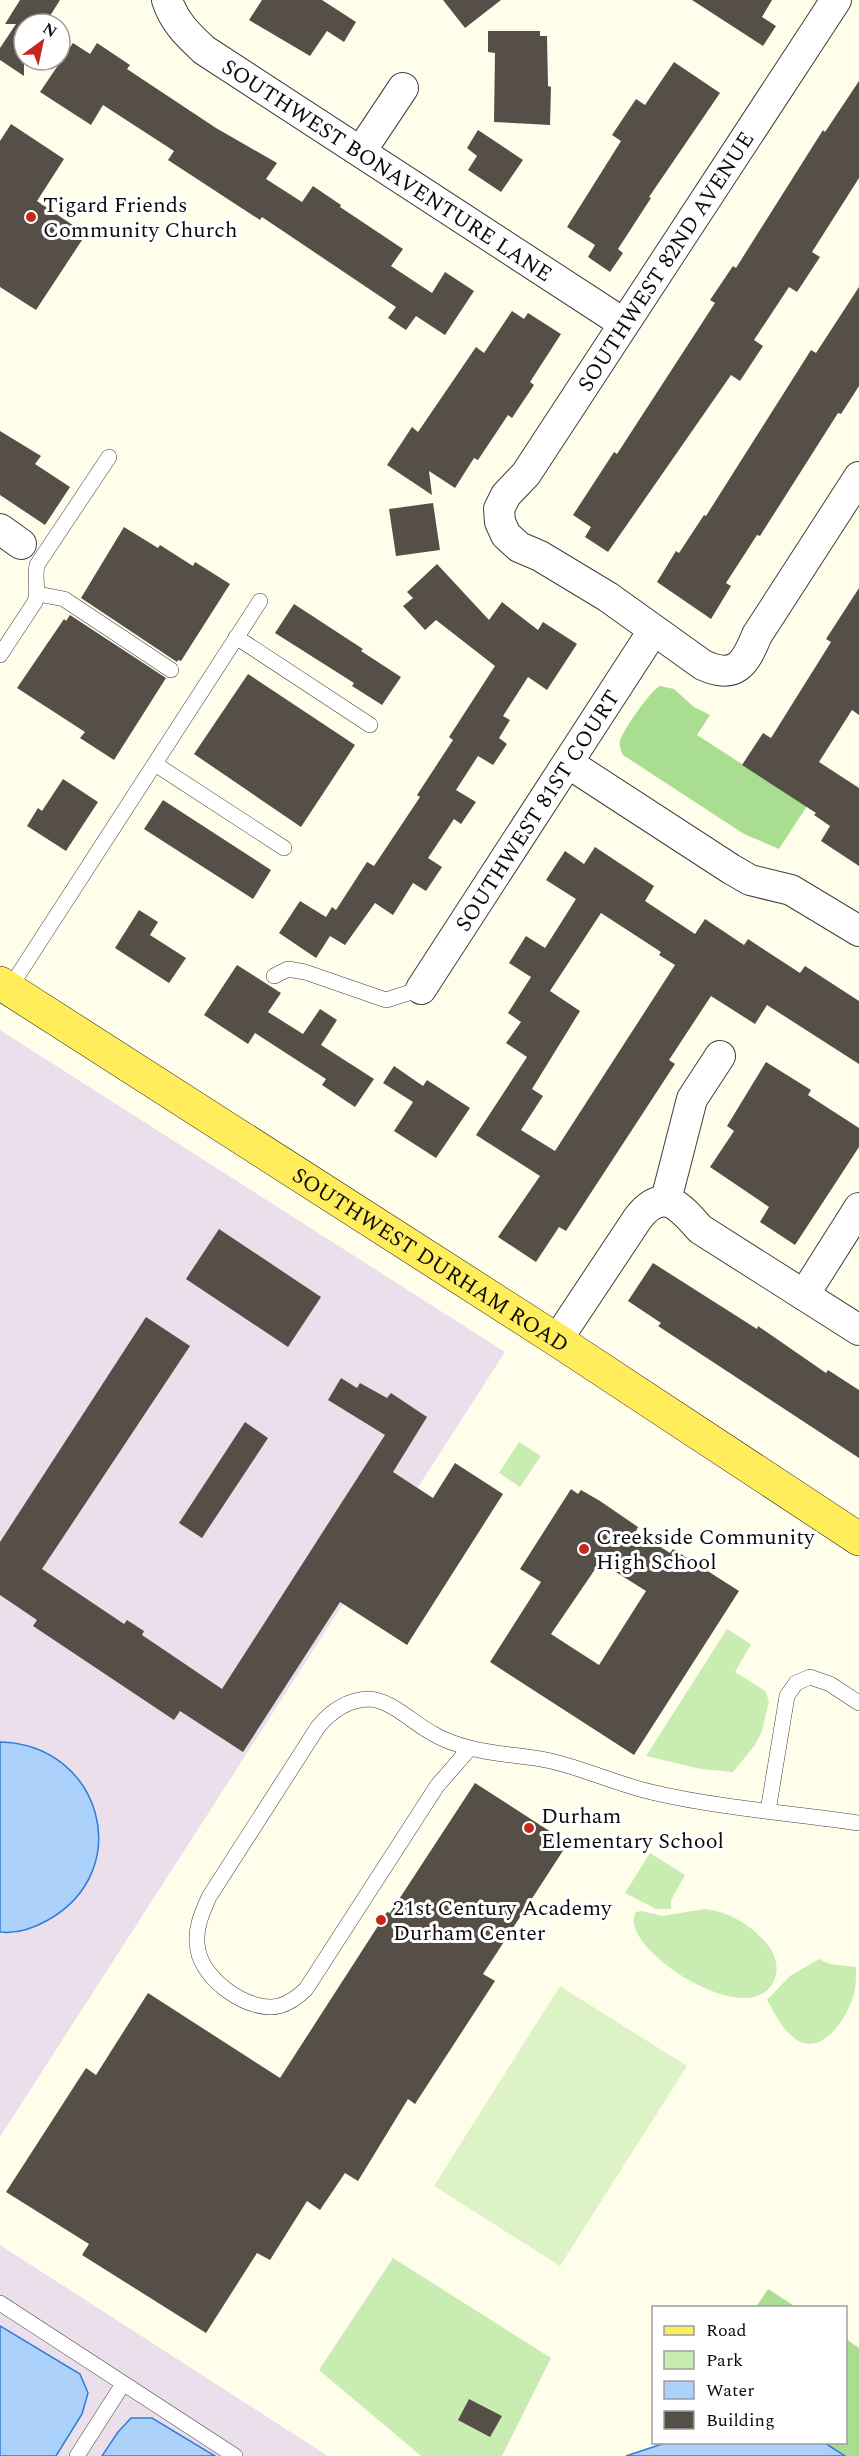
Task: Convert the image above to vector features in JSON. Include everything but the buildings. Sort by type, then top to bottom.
[{"type":"main road","name":"SOUTHWEST DURHAM ROAD","points":[[5,986],[557,1340],[859,1539]]},
{"type":"street","name":"SOUTHWEST BONAVENTURE LANE","points":[[167,0],[175,19],[204,50],[623,323]]},
{"type":"street","name":"SOUTHWEST 82ND AVENUE","points":[[653,631],[608,597],[540,556],[519,547],[506,535],[500,522],[499,509],[506,495],[526,474],[836,0]]},
{"type":"street","points":[[361,151],[403,88]]},
{"type":"street","points":[[653,631],[703,665],[716,671],[728,671],[741,666],[749,655],[757,635],[859,477]]},
{"type":"street","name":"SOUTHWEST 81ST COURT","points":[[421,989],[653,631]]},
{"type":"street","points":[[568,763],[750,880],[790,890],[859,931]]},
{"type":"street","points":[[666,1200],[692,1099],[720,1056]]},
{"type":"street","points":[[557,1340],[647,1206],[666,1200],[680,1206],[700,1229],[859,1330]]},
{"type":"street","points":[[804,1295],[859,1208]]},
{"type":"lane","points":[[0,655],[35,602],[38,594],[35,574],[37,565],[109,457]]},
{"type":"lane","points":[[38,594],[64,599],[171,670]]},
{"type":"lane","points":[[5,986],[260,601]]},
{"type":"lane","points":[[237,637],[370,725]]},
{"type":"lane","points":[[154,764],[284,848]]},
{"type":"lane","points":[[274,976],[288,969],[305,972],[386,1000],[421,989]]},
{"type":"lane","points":[[768,1810],[787,1696],[796,1683],[810,1677],[830,1684],[859,1703]]},
{"type":"lane","points":[[470,1748],[437,1786],[315,1978],[294,2000],[277,2006],[257,2006],[229,1993],[215,1980],[204,1966],[198,1952],[197,1925],[208,1897],[318,1726],[329,1714],[351,1702],[368,1699],[379,1701],[395,1708],[434,1735],[470,1748],[551,1761],[650,1792],[702,1802],[859,1823]]},
{"type":"lane","points":[[0,2303],[235,2456]]},
{"type":"lane","points":[[77,2456],[123,2384]]},
{"type":"shaded area","points":[[0,1030],[505,1352],[0,2137]]},
{"type":"shaded area","points":[[0,2245],[328,2456],[0,2456]]},
{"type":"green space","points":[[660,686],[674,689],[694,707],[710,715],[697,735],[807,806],[779,849],[744,834],[623,755],[620,745],[622,736],[644,702]]},
{"type":"green space","points":[[519,1442],[541,1456],[520,1487],[499,1473]]},
{"type":"green space","points":[[727,1629],[751,1644],[735,1672],[765,1691],[769,1701],[762,1731],[755,1745],[733,1772],[701,1769],[646,1756]]},
{"type":"green space","points":[[650,1853],[685,1875],[671,1900],[671,1909],[656,1909],[625,1893]]},
{"type":"green space","points":[[705,1909],[723,1913],[739,1921],[761,1937],[770,1948],[776,1960],[777,1969],[775,1978],[762,1994],[741,1998],[716,1992],[689,1980],[665,1964],[645,1945],[635,1927],[636,1912],[642,1911],[662,1916]]},
{"type":"green space","points":[[819,1959],[830,1964],[856,1967],[855,1990],[847,2011],[834,2031],[825,2039],[815,2043],[805,2043],[794,2038],[785,2030],[767,2000],[790,1976]]},
{"type":"green space","points":[[560,1986],[687,2066],[560,2266],[434,2186]]},
{"type":"green space","points":[[393,2258],[551,2358],[502,2456],[421,2456],[319,2370]]},
{"type":"green space","points":[[768,2289],[794,2306],[757,2306]]},
{"type":"green space","points":[[847,2340],[859,2348],[859,2456],[845,2456],[827,2444],[847,2444]]},
{"type":"water","points":[[0,1742],[35,1748],[63,1764],[83,1786],[95,1813],[99,1842],[92,1871],[76,1898],[48,1920],[31,1928],[12,1932],[0,1932]]},
{"type":"water","points":[[0,2326],[80,2374],[88,2393],[82,2414],[56,2456],[0,2456]]},
{"type":"water","points":[[131,2418],[152,2418],[215,2456],[102,2456],[118,2432]]},
{"type":"water","points":[[662,2444],[827,2444],[845,2456],[626,2456]]},
{"type":"place","name":"Tigard Friends Community Church","points":[[31,217]]},
{"type":"place","name":"Creekside Community High School","points":[[584,1549]]},
{"type":"place","name":"Durham Elementary School","points":[[529,1828]]},
{"type":"place","name":"21st Century Academy Durham Center","points":[[381,1920]]}]
